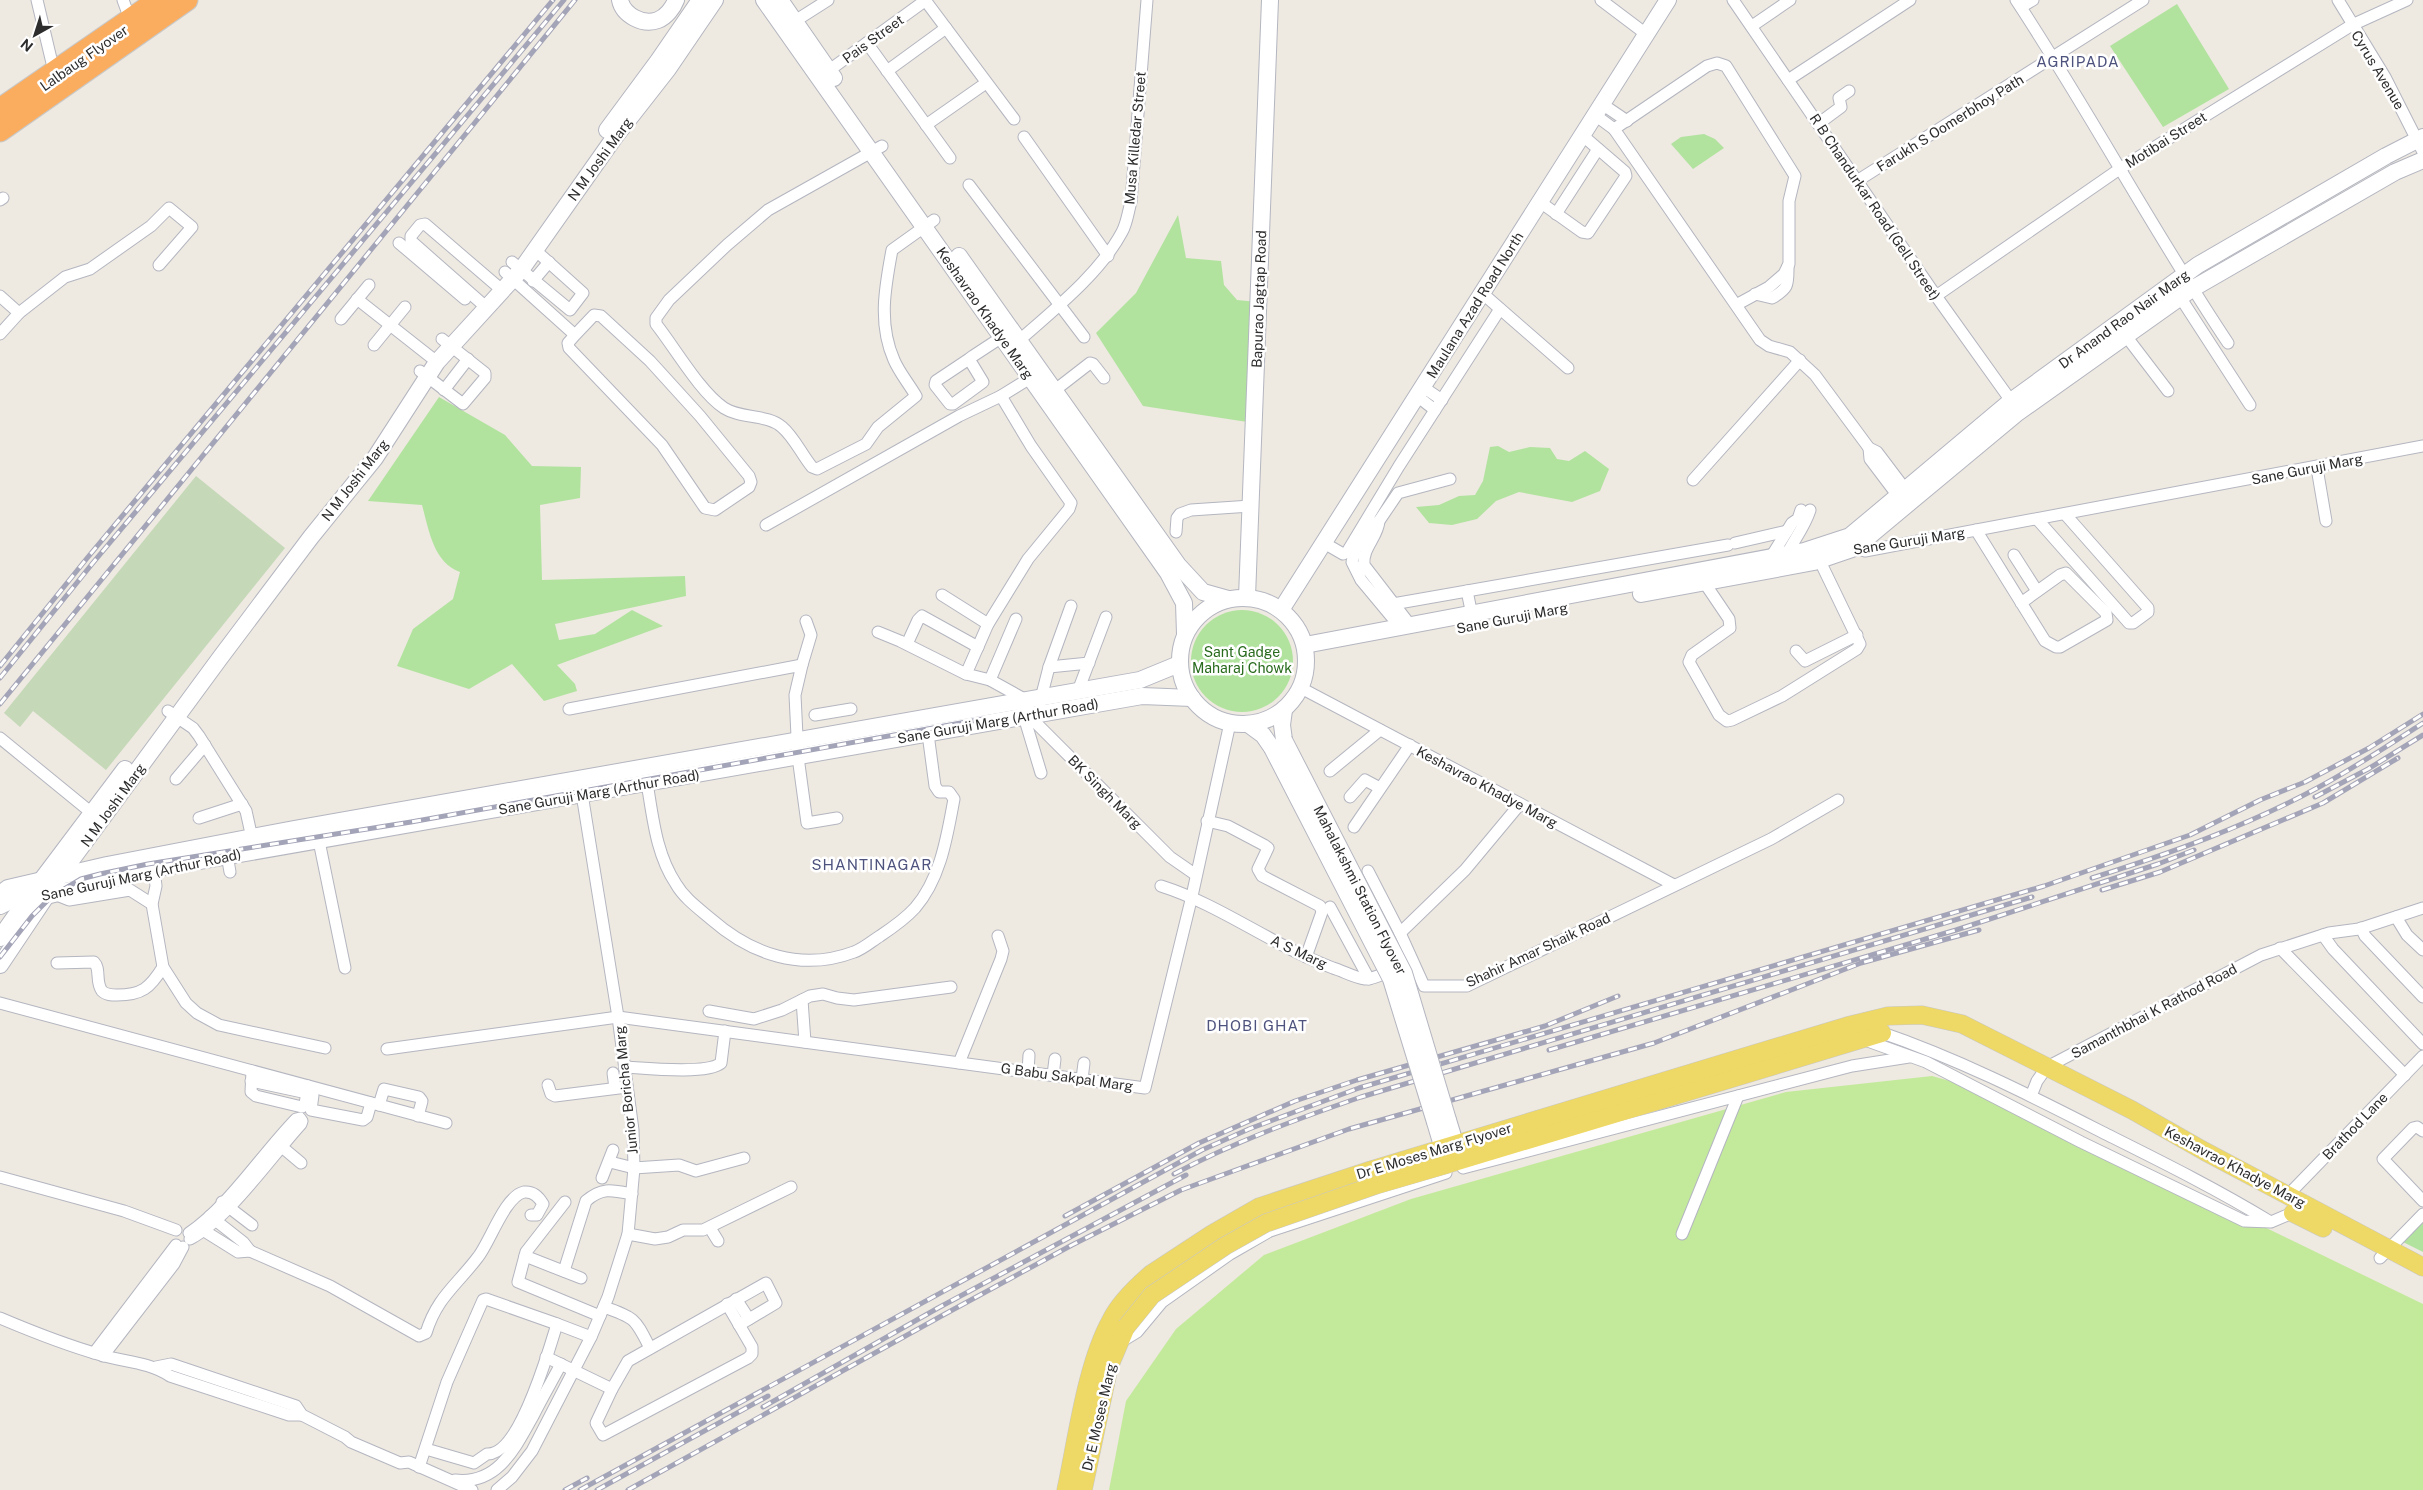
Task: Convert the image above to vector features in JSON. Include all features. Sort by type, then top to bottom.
[{"type":"highway","name":"Lalbaug Flyover","points":[[0,109],[158,0]]},
{"type":"highway","name":"Lalbaug Flyover","points":[[0,116],[168,0]]},
{"type":"highway","points":[[0,131],[187,0]]},
{"type":"highway","points":[[0,99],[131,4]]},
{"type":"main road","points":[[620,0],[621,6],[632,17],[644,22],[657,21],[666,15],[676,0]]},
{"type":"main road","name":"N M Joshi Marg","points":[[663,65],[700,0]]},
{"type":"main road","name":"N M Joshi Marg","points":[[0,965],[83,836],[306,534],[366,461],[433,359],[446,342],[481,308],[535,244],[610,135],[715,0]]},
{"type":"main road","name":"Keshavrao Khadye Marg","points":[[764,0],[825,74],[1010,342],[1178,565],[1203,592],[1228,599]]},
{"type":"main road","name":"Keshavrao Khadye Marg","points":[[780,0],[795,21],[825,74]]},
{"type":"main road","name":"Bapurao Jagtap Road","points":[[1247,597],[1270,0]]},
{"type":"main road","name":"Maulana Azad Road North","points":[[1281,610],[1668,0]]},
{"type":"main road","name":"Dr Anand Rao Nair Marg","points":[[2015,407],[2126,336],[2185,287],[2206,260],[2421,143]]},
{"type":"main road","name":"Dr Anand Rao Nair Marg","points":[[1853,542],[1903,497],[2015,407],[2185,287],[2395,172],[2423,160]]},
{"type":"main road","name":"Keshavrao Khadye Marg","points":[[1050,394],[1168,573],[1184,603],[1185,634]]},
{"type":"main road","name":"Sane Guruji Marg","points":[[1665,584],[1704,582],[1817,554],[1853,542]]},
{"type":"main road","name":"Sane Guruji Marg","points":[[1306,650],[1406,627],[1530,609],[1665,584],[1779,556],[1817,554]]},
{"type":"main road","points":[[1247,597],[1262,600],[1281,610],[1290,618],[1306,650],[1306,672],[1301,688],[1284,710],[1267,720],[1248,724],[1230,723],[1207,714],[1192,698],[1183,682],[1179,664],[1180,648],[1185,634],[1196,618],[1210,606],[1228,599],[1247,597]]},
{"type":"main road","name":"Sane Guruji Marg","points":[[1306,650],[1478,617]]},
{"type":"main road","name":"Sane Guruji Marg (Arthur Road)","points":[[1110,693],[1179,664]]},
{"type":"main road","name":"Sane Guruji Marg (Arthur Road)","points":[[59,877],[107,865],[197,855],[227,857],[434,812],[798,749],[928,734],[1070,698],[1110,693],[1192,698]]},
{"type":"main road","name":"Sane Guruji Marg (Arthur Road)","points":[[580,787],[647,783],[798,749],[848,732],[1030,708]]},
{"type":"main road","name":"Mahalakshmi Station Flyover","points":[[1278,744],[1284,710]]},
{"type":"main road","name":"N M Joshi Marg","points":[[47,890],[59,877],[83,836],[93,814],[173,714]]},
{"type":"main road","name":"Mahalakshmi Station Flyover","points":[[1248,724],[1278,744],[1404,973],[1452,1154]]},
{"type":"main road","name":"Sane Guruji Marg (Arthur Road)","points":[[227,857],[252,838],[327,834]]},
{"type":"main road","points":[[83,836],[90,854],[107,865]]},
{"type":"main road","name":"Sane Guruji Marg (Arthur Road)","points":[[3,896],[47,890],[154,869],[197,855]]},
{"type":"main road","name":"Sane Guruji Marg (Arthur Road)","points":[[3,896],[28,898],[47,890]]},
{"type":"main road","points":[[0,938],[28,898]]},
{"type":"main road","points":[[0,931],[0,938]]},
{"type":"main road","name":"Dr E Moses Marg Flyover","points":[[1066,1490],[1094,1362],[1111,1319],[1141,1282],[1198,1243],[1259,1207],[1452,1154],[1854,1033],[1888,1016],[1922,1015],[1962,1024],[2048,1067]]},
{"type":"main road","name":"Dr E Moses Marg Flyover","points":[[1854,1033],[1882,1033]]},
{"type":"main road","name":"Keshavrao Khadye Marg","points":[[2048,1067],[2288,1195],[2301,1210],[2384,1254],[2423,1280]]},
{"type":"main road","name":"Dr E Moses Marg Flyover","points":[[1118,1344],[1126,1327],[1152,1295],[1225,1246],[1266,1223],[1376,1185],[1452,1154]]},
{"type":"main road","name":"Keshavrao Khadye Marg","points":[[2384,1254],[2423,1266]]},
{"type":"main road","name":"Dr E Moses Marg","points":[[1083,1490],[1109,1367],[1118,1344]]},
{"type":"street","points":[[37,0],[52,63]]},
{"type":"street","points":[[795,21],[828,0]]},
{"type":"street","points":[[925,0],[1014,119]]},
{"type":"street","name":"Pais Street","points":[[825,74],[925,0]]},
{"type":"street","name":"Musa Killedar Street","points":[[968,360],[1010,342],[1059,305],[1108,256],[1123,230],[1131,202],[1146,0]]},
{"type":"street","points":[[1601,0],[1646,34]]},
{"type":"street","name":"R B Chandurkar Road (Gell Street)","points":[[1733,0],[1936,296],[2015,407]]},
{"type":"street","points":[[1752,26],[1790,0]]},
{"type":"street","points":[[1788,80],[1910,0]]},
{"type":"street","points":[[2032,0],[2018,4],[2054,57],[2121,168],[2250,405]]},
{"type":"street","name":"Farukh S Oomerbhoy Path","points":[[1858,181],[2143,0]]},
{"type":"street","name":"Cyrus Avenue","points":[[2338,0],[2385,77],[2421,143]]},
{"type":"street","name":"Motibai Street","points":[[1936,296],[2121,168],[2352,25],[2407,0]]},
{"type":"street","points":[[887,71],[946,28]]},
{"type":"street","points":[[867,43],[950,158]]},
{"type":"street","points":[[1614,129],[1707,66],[1717,63],[1726,66],[1795,176],[1790,201],[1788,264],[1784,274],[1769,287],[1736,304]]},
{"type":"street","points":[[926,125],[986,83]]},
{"type":"street","points":[[1818,124],[1840,109],[1839,98],[1848,91]]},
{"type":"street","points":[[1599,109],[1627,120]]},
{"type":"street","points":[[1599,109],[1760,340],[1769,346],[1790,352],[1815,375],[1869,448],[1870,460],[1903,497]]},
{"type":"street","points":[[1540,202],[1582,232],[1590,232],[1626,174],[1582,135]]},
{"type":"street","points":[[1024,137],[1108,256]]},
{"type":"street","points":[[877,149],[768,210],[669,300],[656,318],[656,324],[709,394],[719,403],[743,416],[770,421],[782,427],[812,467],[817,469],[866,444],[878,427],[916,396],[894,361],[887,340],[883,304],[892,250],[929,223]]},
{"type":"street","points":[[1556,214],[1598,149]]},
{"type":"street","points":[[969,184],[1084,337]]},
{"type":"street","points":[[0,334],[19,313],[65,277],[90,269],[151,226],[169,208],[192,228],[159,265]]},
{"type":"street","points":[[481,308],[411,242],[411,236],[420,225],[425,224],[508,277],[575,335]]},
{"type":"street","points":[[400,243],[481,308]]},
{"type":"street","points":[[508,277],[534,280],[568,310],[577,303],[583,293],[549,262],[535,244]]},
{"type":"street","points":[[534,280],[549,262]]},
{"type":"street","points":[[341,319],[368,284]]},
{"type":"street","points":[[2185,287],[2228,343]]},
{"type":"street","points":[[1482,293],[1568,368]]},
{"type":"street","points":[[0,296],[19,313]]},
{"type":"street","points":[[357,299],[433,359]]},
{"type":"street","points":[[374,344],[405,307]]},
{"type":"street","points":[[1324,542],[1346,554],[1399,466],[1500,309]]},
{"type":"street","points":[[594,315],[601,316],[650,361],[700,416],[749,476],[751,482],[749,487],[714,510],[705,508],[662,445],[567,346],[575,335],[594,315]]},
{"type":"street","points":[[2126,336],[2168,391]]},
{"type":"street","points":[[424,374],[463,404],[485,378],[486,373],[446,342]]},
{"type":"street","points":[[444,390],[468,360]]},
{"type":"street","points":[[1693,480],[1800,360]]},
{"type":"street","points":[[1050,394],[1090,363],[1093,364],[1104,378]]},
{"type":"street","points":[[766,525],[959,416],[1001,396],[1036,375]]},
{"type":"street","points":[[1420,392],[1439,405]]},
{"type":"street","points":[[966,674],[988,624],[1028,559],[1071,504],[1030,446],[1001,396]]},
{"type":"street","name":"Sane Guruji Marg","points":[[1853,542],[1865,551],[2316,468],[2423,446]]},
{"type":"street","points":[[1384,448],[1406,455]]},
{"type":"street","points":[[1384,448],[1399,466]]},
{"type":"street","points":[[2316,468],[2326,521]]},
{"type":"street","points":[[1406,627],[1361,580],[1352,562],[1355,549],[1398,493],[1450,479]]},
{"type":"street","points":[[1176,532],[1177,518],[1186,511],[1251,506]]},
{"type":"street","points":[[1805,510],[1806,522],[1779,556],[1787,530],[1805,510]]},
{"type":"street","points":[[2037,519],[2129,623],[2133,623],[2148,612],[2148,608],[2065,514]]},
{"type":"street","points":[[1379,520],[1379,528],[1365,553],[1363,561],[1367,571],[1393,604],[1406,627]]},
{"type":"street","points":[[1393,604],[1658,558],[1787,530]]},
{"type":"street","points":[[1976,530],[2021,603],[2045,641],[2056,647],[2107,620],[2106,613],[2066,574],[2060,575],[2021,603]]},
{"type":"street","points":[[1704,582],[1729,619],[1730,628],[1692,655],[1690,662],[1719,715],[1727,721],[1782,696],[1857,649],[1860,644],[1858,635],[1817,554]]},
{"type":"street","points":[[2014,555],[2037,591]]},
{"type":"street","points":[[1658,558],[1665,584]]},
{"type":"street","points":[[1467,591],[1478,617]]},
{"type":"street","points":[[942,595],[988,624]]},
{"type":"street","points":[[1041,773],[1030,708],[1049,667],[1071,606]]},
{"type":"street","points":[[907,644],[918,620],[922,616],[978,647]]},
{"type":"street","points":[[1070,698],[1089,663],[1106,617]]},
{"type":"street","points":[[990,680],[1016,619]]},
{"type":"street","points":[[806,621],[811,635],[794,695],[807,823],[837,818]]},
{"type":"street","name":"BK Singh Marg","points":[[878,632],[907,644],[966,674],[990,680],[1030,708],[1170,857],[1196,875]]},
{"type":"street","points":[[1796,651],[1805,661],[1858,635]]},
{"type":"street","points":[[1049,667],[1089,663]]},
{"type":"street","points":[[569,708],[802,665]]},
{"type":"street","name":"Keshavrao Khadye Marg","points":[[1301,688],[1674,885]]},
{"type":"street","points":[[815,716],[847,710],[848,732]]},
{"type":"street","points":[[173,714],[193,728],[205,745],[246,811],[252,838]]},
{"type":"street","name":"G Babu Sakpal Marg","points":[[387,1049],[618,1017],[1145,1088],[1192,896],[1230,723]]},
{"type":"street","points":[[1330,771],[1380,730]]},
{"type":"street","points":[[647,783],[658,845],[675,883],[684,896],[741,942],[794,960],[826,958],[854,952],[897,925],[916,907],[931,882],[944,852],[954,798],[949,792],[936,790],[928,734]]},
{"type":"street","points":[[0,738],[93,814]]},
{"type":"street","points":[[176,779],[205,745]]},
{"type":"street","points":[[1354,827],[1410,745]]},
{"type":"street","points":[[1350,797],[1365,780],[1380,788]]},
{"type":"street","name":"Junior Boricha Marg","points":[[497,1490],[512,1477],[532,1451],[591,1337],[602,1312],[628,1234],[634,1168],[633,1130],[618,1017],[580,787]]},
{"type":"street","points":[[1674,885],[1771,839],[1838,800]]},
{"type":"street","points":[[199,818],[242,804]]},
{"type":"street","points":[[1400,933],[1465,870],[1520,804]]},
{"type":"street","points":[[1207,821],[1228,826],[1268,848],[1258,869],[1262,876],[1320,906],[1322,912],[1306,957]]},
{"type":"street","points":[[327,834],[345,968]]},
{"type":"street","points":[[154,869],[156,886],[152,904],[163,967],[186,1003],[197,1013],[219,1025],[325,1048]]},
{"type":"street","points":[[1330,906],[1369,979],[1411,960],[1400,933],[1368,871]]},
{"type":"street","name":"Shahir Amar Shaik Road","points":[[1411,960],[1424,986],[1467,986],[1674,885]]},
{"type":"street","name":"A S Marg","points":[[1161,886],[1192,896],[1280,945],[1306,957],[1364,979],[1369,979]]},
{"type":"street","points":[[47,890],[69,900],[130,890],[152,904]]},
{"type":"street","name":"Samanthbhai K Rathod Road","points":[[2048,1067],[2261,954],[2323,935],[2361,928],[2423,908]]},
{"type":"street","points":[[2396,917],[2407,935],[2423,950]]},
{"type":"street","points":[[2361,928],[2365,936],[2423,997]]},
{"type":"street","points":[[2323,935],[2333,949],[2423,1044]]},
{"type":"street","points":[[959,1063],[1001,959],[1003,951],[998,936]]},
{"type":"street","points":[[2280,948],[2405,1075]]},
{"type":"street","points":[[57,963],[94,962],[97,966],[102,991],[108,995],[137,993],[156,980],[163,967]]},
{"type":"street","points":[[709,1011],[754,1019],[822,994],[854,1000],[951,986]]},
{"type":"street","points":[[802,1000],[804,1042]]},
{"type":"street","points":[[0,1003],[252,1076],[375,1104],[446,1123]]},
{"type":"street","points":[[753,1035],[754,1019]]},
{"type":"street","points":[[625,1067],[668,1070],[711,1068],[721,1063],[725,1031]]},
{"type":"street","points":[[1854,1033],[1909,1057],[1926,1062],[2081,1142],[2244,1221],[2271,1222],[2301,1210]]},
{"type":"street","points":[[1882,1033],[1924,1046],[2031,1096],[2228,1195],[2271,1222]]},
{"type":"street","points":[[1028,1072],[1029,1055]]},
{"type":"street","name":"Brathod Lane","points":[[2288,1195],[2423,1056]]},
{"type":"street","points":[[1118,1344],[1137,1332],[1162,1302],[1230,1254],[1270,1231],[1456,1170],[1852,1066],[1909,1057]]},
{"type":"street","points":[[1053,1076],[1055,1059]]},
{"type":"street","points":[[1082,1080],[1084,1063]]},
{"type":"street","points":[[2031,1096],[2037,1081],[2048,1067]]},
{"type":"street","points":[[613,1073],[615,1088]]},
{"type":"street","points":[[252,1076],[251,1092],[253,1095],[302,1107],[305,1104],[310,1089]]},
{"type":"street","points":[[548,1085],[551,1094],[555,1096],[627,1087]]},
{"type":"street","points":[[310,1089],[310,1108],[314,1111],[363,1120],[384,1089],[419,1097],[422,1101],[418,1116]]},
{"type":"street","points":[[1682,1234],[1738,1096]]},
{"type":"street","points":[[2423,1131],[2417,1127],[2413,1128],[2383,1159],[2423,1200]]},
{"type":"street","points":[[98,1354],[190,1237],[212,1218],[277,1145],[300,1164]]},
{"type":"street","points":[[602,1178],[610,1162],[613,1150]]},
{"type":"street","points":[[610,1162],[634,1168],[679,1165],[696,1170],[744,1158]]},
{"type":"street","points":[[0,1177],[124,1211],[176,1230],[172,1237],[190,1237],[238,1252],[250,1251]]},
{"type":"street","points":[[628,1234],[655,1239],[668,1237],[683,1230],[697,1231],[710,1228],[791,1187]]},
{"type":"street","points":[[564,1271],[586,1201],[606,1189],[632,1194]]},
{"type":"street","points":[[212,1218],[242,1242],[250,1251],[330,1286],[416,1335],[423,1336],[445,1294],[478,1257],[495,1225],[513,1199],[524,1192],[532,1193],[539,1197],[542,1204],[540,1210],[537,1215],[531,1215]]},
{"type":"street","points":[[565,1202],[529,1248],[517,1279],[520,1284],[602,1312],[630,1316],[650,1348]]},
{"type":"street","points":[[225,1204],[252,1226]]},
{"type":"street","points":[[2384,1254],[2423,1214]]},
{"type":"street","points":[[710,1228],[718,1241]]},
{"type":"street","points":[[525,1256],[581,1278]]},
{"type":"street","points":[[732,1302],[744,1322],[752,1348],[750,1356],[603,1435],[596,1423],[626,1363],[650,1348],[732,1302],[766,1283],[776,1303],[744,1322]]},
{"type":"street","points":[[414,1465],[426,1449],[447,1382],[483,1300],[485,1299],[558,1324],[591,1337]]},
{"type":"street","points":[[0,1318],[47,1338],[98,1354],[156,1367],[170,1376],[289,1415],[302,1415],[346,1437],[351,1442],[400,1463],[414,1465],[432,1472],[472,1490]]},
{"type":"street","points":[[426,1449],[438,1450],[474,1463],[487,1454],[500,1450],[510,1439],[526,1411],[558,1324]]},
{"type":"street","points":[[546,1357],[612,1389]]},
{"type":"street","points":[[448,1479],[471,1480],[487,1476],[500,1467],[513,1453],[561,1364]]},
{"type":"street","points":[[548,1388],[561,1395]]},
{"type":"street","points":[[533,1416],[546,1424]]},
{"type":"street","points":[[518,1443],[532,1451]]},
{"type":"street","points":[[432,1472],[438,1450]]},
{"type":"green space","points":[[2177,4],[2229,89],[2163,127],[2110,46]]},
{"type":"green space","points":[[1704,134],[1715,139],[1724,148],[1693,169],[1671,144],[1681,137]]},
{"type":"green space","points":[[1178,215],[1186,258],[1221,261],[1224,285],[1237,300],[1258,302],[1254,423],[1143,406],[1096,333],[1136,293]]},
{"type":"green space","points":[[439,397],[505,435],[532,466],[581,467],[580,498],[540,505],[542,580],[685,576],[686,596],[555,624],[559,640],[595,634],[632,610],[663,626],[557,665],[575,684],[577,691],[544,701],[512,664],[469,689],[397,666],[413,629],[453,599],[460,572],[444,561],[438,553],[430,535],[422,505],[368,501]]},
{"type":"green space","points":[[1498,446],[1509,452],[1530,447],[1550,448],[1557,459],[1569,461],[1585,451],[1609,469],[1600,491],[1572,502],[1519,492],[1496,501],[1477,519],[1452,525],[1429,523],[1416,507],[1439,505],[1459,496],[1475,495],[1483,481],[1490,447]]},
{"type":"green space","points":[[196,476],[285,548],[106,770],[33,711],[20,727],[4,713]]},
{"type":"green space","name":"Sant Gadge Maharaj Chowk","points":[[1242,610],[1261,614],[1278,625],[1289,642],[1293,661],[1289,680],[1278,697],[1261,708],[1242,712],[1223,708],[1206,697],[1195,680],[1191,661],[1195,642],[1206,625],[1223,614]]},
{"type":"green space","points":[[1932,1076],[1982,1090],[2423,1304],[2423,1490],[1109,1490],[1126,1401],[1176,1329],[1264,1255],[1411,1199],[1786,1092]]},
{"type":"green space","points":[[2423,1222],[2423,1252],[2403,1242]]},
{"type":"railway","points":[[0,666],[88,557],[553,0]]},
{"type":"railway","points":[[0,678],[92,564],[564,0]]},
{"type":"railway","points":[[0,704],[575,0]]},
{"type":"railway","points":[[580,1490],[1202,1150],[1249,1129],[1359,1088],[2044,886],[2190,835],[2260,800],[2305,782],[2369,748],[2423,714]]},
{"type":"railway","points":[[0,957],[32,916],[51,897],[81,879],[100,874],[148,864],[411,822],[983,719]]},
{"type":"railway","points":[[2092,878],[2179,849],[2236,827],[2292,801],[2332,780],[2423,723]]},
{"type":"railway","points":[[2315,797],[2368,769],[2423,735]]},
{"type":"railway","points":[[2102,890],[2160,872],[2323,803],[2398,758]]},
{"type":"railway","points":[[1549,1050],[1956,930],[2158,864],[2194,850]]},
{"type":"railway","points":[[1174,1174],[1266,1132],[1361,1097],[2032,897]]},
{"type":"railway","points":[[628,1490],[1072,1245],[1181,1190],[1349,1129],[1654,1043],[1861,963],[1979,930]]},
{"type":"railway","points":[[1065,1216],[1199,1143],[1295,1101],[1357,1080],[1545,1026],[1618,996]]},
{"type":"railway","points":[[763,1407],[938,1308],[1186,1175]]},
{"type":"railway","points":[[597,1490],[768,1396]]},
{"type":"railway","points":[[565,1490],[587,1478]]},
{"type":"district","name":"AGRIPADA","points":[[2078,61]]},
{"type":"district","name":"SHANTINAGAR","points":[[872,864]]},
{"type":"district","name":"DHOBI GHAT","points":[[1257,1025]]}]
